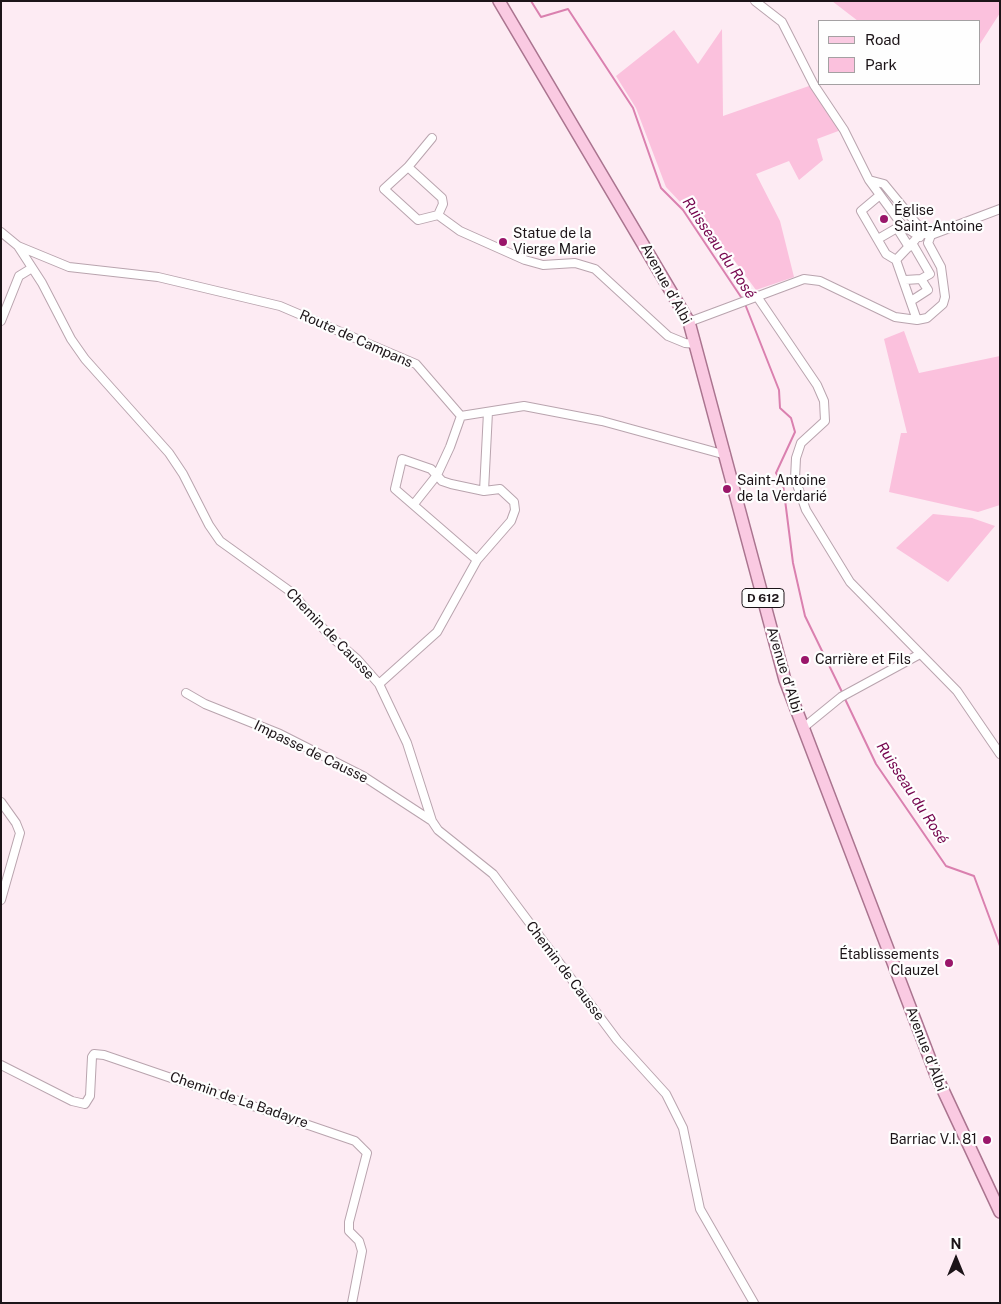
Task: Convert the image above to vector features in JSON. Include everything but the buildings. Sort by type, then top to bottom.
[{"type":"main road","name":"Avenue d'Albi","points":[[499,1],[689,322],[726,455],[772,635],[803,728],[936,1074],[1000,1212]]},
{"type":"street","points":[[755,1],[782,22],[814,86],[844,130],[870,180],[930,274],[921,279],[904,280]]},
{"type":"street","points":[[432,138],[408,166],[384,189],[418,220],[438,215]]},
{"type":"street","points":[[408,166],[442,198],[443,204],[438,215]]},
{"type":"street","points":[[689,322],[800,279],[812,279],[888,314],[916,320],[927,318],[936,312],[943,304],[945,296],[941,267],[925,235],[884,184],[870,180]]},
{"type":"street","points":[[880,195],[861,211],[886,254],[896,260],[916,320]]},
{"type":"street","points":[[896,260],[911,245],[925,235],[1000,209]]},
{"type":"street","points":[[438,215],[460,231],[534,263],[543,265],[575,263],[595,269],[668,336],[685,343],[696,344]]},
{"type":"street","points":[[878,239],[900,227],[925,235]]},
{"type":"street","name":"Route de Campans","points":[[1,232],[18,246],[69,267],[158,277],[280,306],[416,364],[461,416]]},
{"type":"street","name":"Chemin de Causse","points":[[18,246],[71,339],[85,359],[169,453],[184,474],[209,525],[220,541],[291,592],[329,635],[357,659],[379,684],[407,743],[432,821],[438,830],[493,874],[617,1040],[666,1094],[683,1128],[700,1209],[754,1303]]},
{"type":"street","points":[[1,321],[19,276],[32,268]]},
{"type":"street","points":[[911,301],[928,290],[921,279]]},
{"type":"street","points":[[756,295],[817,385],[824,401],[825,421],[805,437],[798,449],[796,458],[795,479],[806,510],[850,582],[957,691],[1000,754]]},
{"type":"street","points":[[414,504],[437,475],[461,416],[524,406],[602,421],[726,455]]},
{"type":"street","points":[[484,491],[488,412]]},
{"type":"street","points":[[379,684],[437,632],[477,560],[511,521],[515,510],[514,502],[505,492],[494,488],[484,491],[442,481],[431,469],[402,459],[395,489],[477,560]]},
{"type":"street","points":[[803,728],[843,696],[920,654]]},
{"type":"street","name":"Impasse de Causse","points":[[186,693],[205,704],[280,734],[363,776],[432,821]]},
{"type":"street","points":[[1,802],[16,823],[20,833],[1,900]]},
{"type":"street","name":"Chemin de La Badayre","points":[[1,1065],[72,1101],[85,1104],[90,1096],[92,1057],[94,1054],[104,1055],[355,1141],[367,1153],[349,1222],[349,1231],[358,1241],[362,1251],[352,1303]]},
{"type":"green space","points":[[832,1],[1000,1],[1000,13],[981,42],[981,20],[857,20]]},
{"type":"green space","points":[[722,29],[723,116],[809,86],[841,130],[817,139],[823,160],[799,180],[789,161],[756,174],[780,221],[794,277],[756,290],[731,256],[666,187],[636,108],[616,76],[674,30],[698,64]]},
{"type":"green space","points":[[904,331],[919,373],[1000,356],[1000,505],[978,512],[889,492],[901,433],[907,433],[884,339]]},
{"type":"green space","points":[[933,514],[972,518],[995,526],[948,582],[896,548]]},
{"type":"waterway","name":"Ruisseau du Rosé","points":[[531,1],[541,17],[568,9],[633,108],[661,188],[683,210],[743,300]]},
{"type":"waterway","name":"Ruisseau du Rosé","points":[[745,304],[779,390],[780,408],[791,418],[795,432],[776,473],[783,484],[793,563],[805,616],[843,694]]},
{"type":"waterway","name":"Ruisseau du Rosé","points":[[845,699],[876,764],[946,866],[974,876],[1000,946]]},
{"type":"place","name":"Église Saint-Antoine","points":[[884,219]]},
{"type":"place","name":"Statue de la Vierge Marie","points":[[503,242]]},
{"type":"place","name":"Saint-Antoine de la Verdarié","points":[[727,489]]},
{"type":"place","name":"Carrière et Fils","points":[[805,660]]},
{"type":"place","name":"Établissements Clauzel","points":[[949,963]]},
{"type":"place","name":"Barriac V.I. 81","points":[[987,1140]]}]
